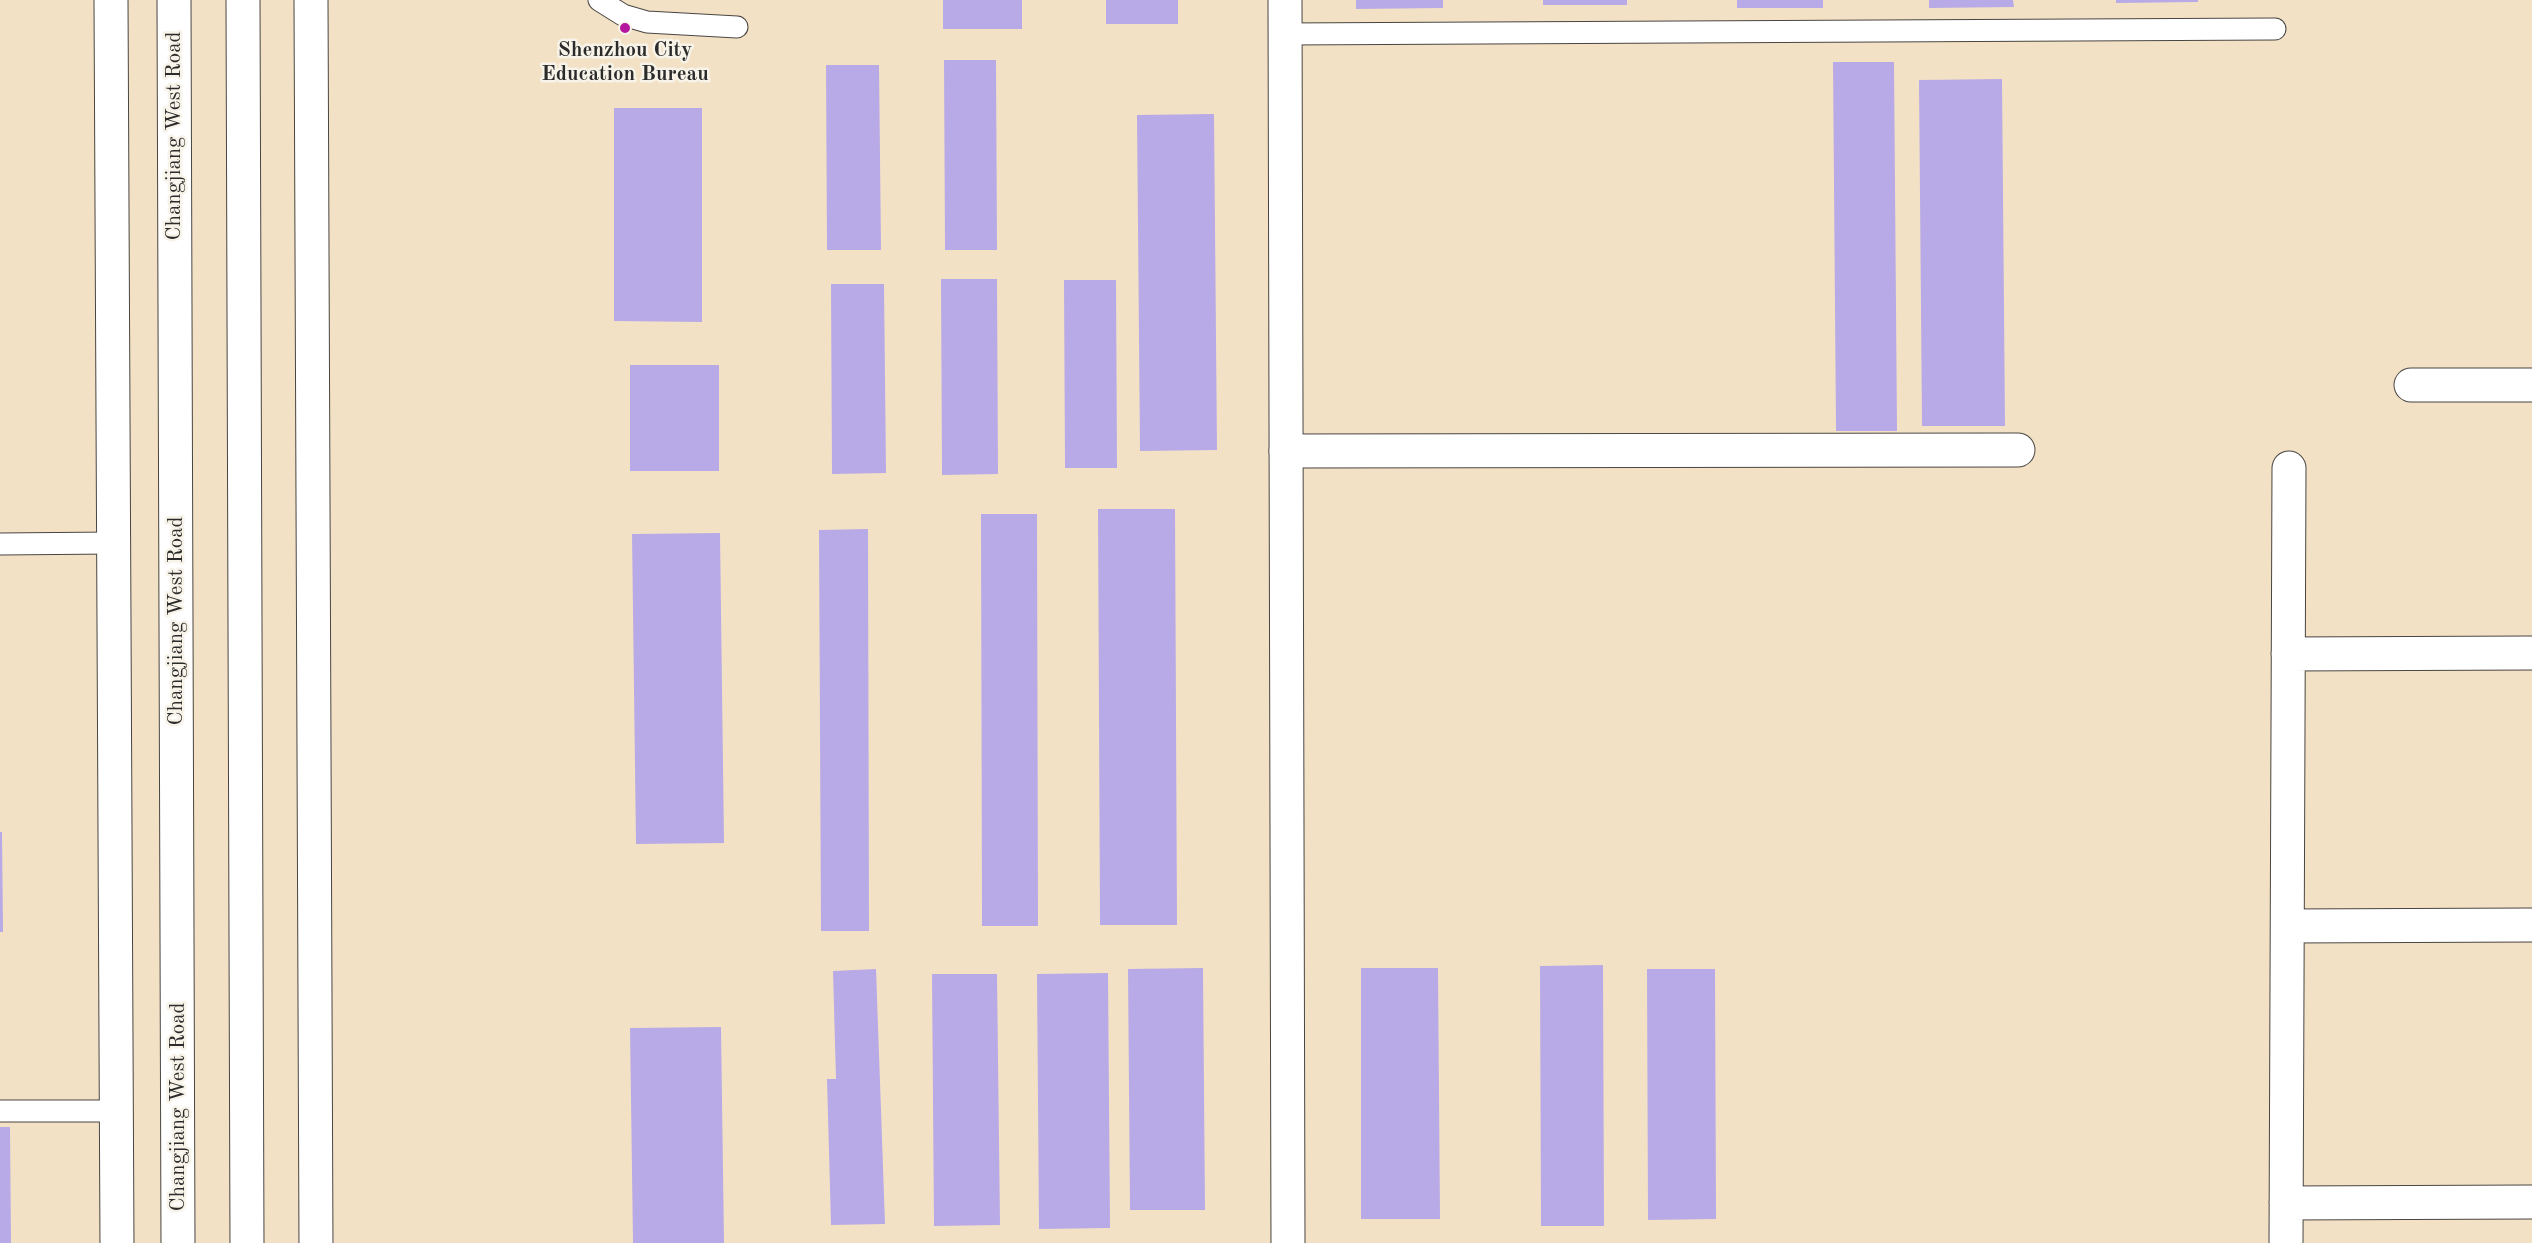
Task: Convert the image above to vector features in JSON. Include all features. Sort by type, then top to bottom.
[{"type":"street","points":[[111,0],[117,1243]]},
{"type":"street","name":"Changjiang West Road","points":[[174,0],[178,1243]]},
{"type":"street","points":[[243,0],[247,1243]]},
{"type":"street","points":[[311,0],[316,1243]]},
{"type":"street","points":[[1285,0],[1288,1243]]},
{"type":"street","points":[[2411,385],[2532,385]]},
{"type":"street","points":[[1286,451],[2018,450]]},
{"type":"street","points":[[2286,1243],[2289,468]]},
{"type":"street","points":[[2288,654],[2532,653]]},
{"type":"street","points":[[2288,926],[2532,925]]},
{"type":"street","points":[[2286,1203],[2532,1202]]},
{"type":"lane","points":[[599,0],[623,15],[647,22],[737,27]]},
{"type":"lane","points":[[1285,34],[2276,29]]},
{"type":"lane","points":[[0,544],[114,543]]},
{"type":"lane","points":[[0,1111],[116,1111]]},
{"type":"building","points":[[943,0],[1022,0],[1022,29],[943,29]]},
{"type":"building","points":[[1106,0],[1178,0],[1178,24],[1106,24]]},
{"type":"building","points":[[1356,0],[1443,0],[1443,8],[1356,9]]},
{"type":"building","points":[[1543,0],[1627,0],[1627,5],[1543,5]]},
{"type":"building","points":[[1737,0],[1823,0],[1823,8],[1737,8]]},
{"type":"building","points":[[1929,0],[2013,0],[2014,7],[1929,8]]},
{"type":"building","points":[[2116,0],[2198,0],[2198,2],[2116,3]]},
{"type":"building","points":[[944,60],[996,60],[997,250],[945,250]]},
{"type":"building","points":[[1833,62],[1894,62],[1897,431],[1836,431]]},
{"type":"building","points":[[826,65],[879,65],[881,250],[827,250]]},
{"type":"building","points":[[2002,79],[2005,426],[1922,426],[1919,80]]},
{"type":"building","points":[[614,108],[702,108],[702,322],[614,321]]},
{"type":"building","points":[[1214,114],[1217,450],[1140,451],[1137,115]]},
{"type":"building","points":[[941,279],[997,279],[998,474],[942,475]]},
{"type":"building","points":[[1064,280],[1116,280],[1117,468],[1065,468]]},
{"type":"building","points":[[831,284],[884,284],[886,473],[832,474]]},
{"type":"building","points":[[630,365],[719,365],[719,471],[630,471]]},
{"type":"building","points":[[1098,509],[1175,509],[1177,925],[1100,925]]},
{"type":"building","points":[[981,514],[1037,514],[1038,926],[982,926]]},
{"type":"building","points":[[868,529],[869,931],[821,931],[819,530]]},
{"type":"building","points":[[720,533],[724,843],[636,844],[632,534]]},
{"type":"building","points":[[0,832],[2,832],[3,932],[0,932]]},
{"type":"building","points":[[1603,965],[1604,1226],[1541,1226],[1540,966]]},
{"type":"building","points":[[1203,968],[1205,1210],[1130,1210],[1128,969]]},
{"type":"building","points":[[1361,968],[1438,968],[1440,1219],[1361,1219]]},
{"type":"building","points":[[876,969],[885,1224],[831,1225],[827,1079],[836,1079],[833,971]]},
{"type":"building","points":[[1647,969],[1715,969],[1716,1219],[1648,1220]]},
{"type":"building","points":[[1108,973],[1110,1228],[1039,1229],[1037,974]]},
{"type":"building","points":[[932,974],[997,974],[1000,1225],[934,1226]]},
{"type":"building","points":[[721,1027],[724,1243],[633,1243],[630,1028]]},
{"type":"building","points":[[0,1127],[10,1127],[11,1243],[0,1243]]},
{"type":"place","name":"Shenzhou City Education Bureau","points":[[625,28]]}]
